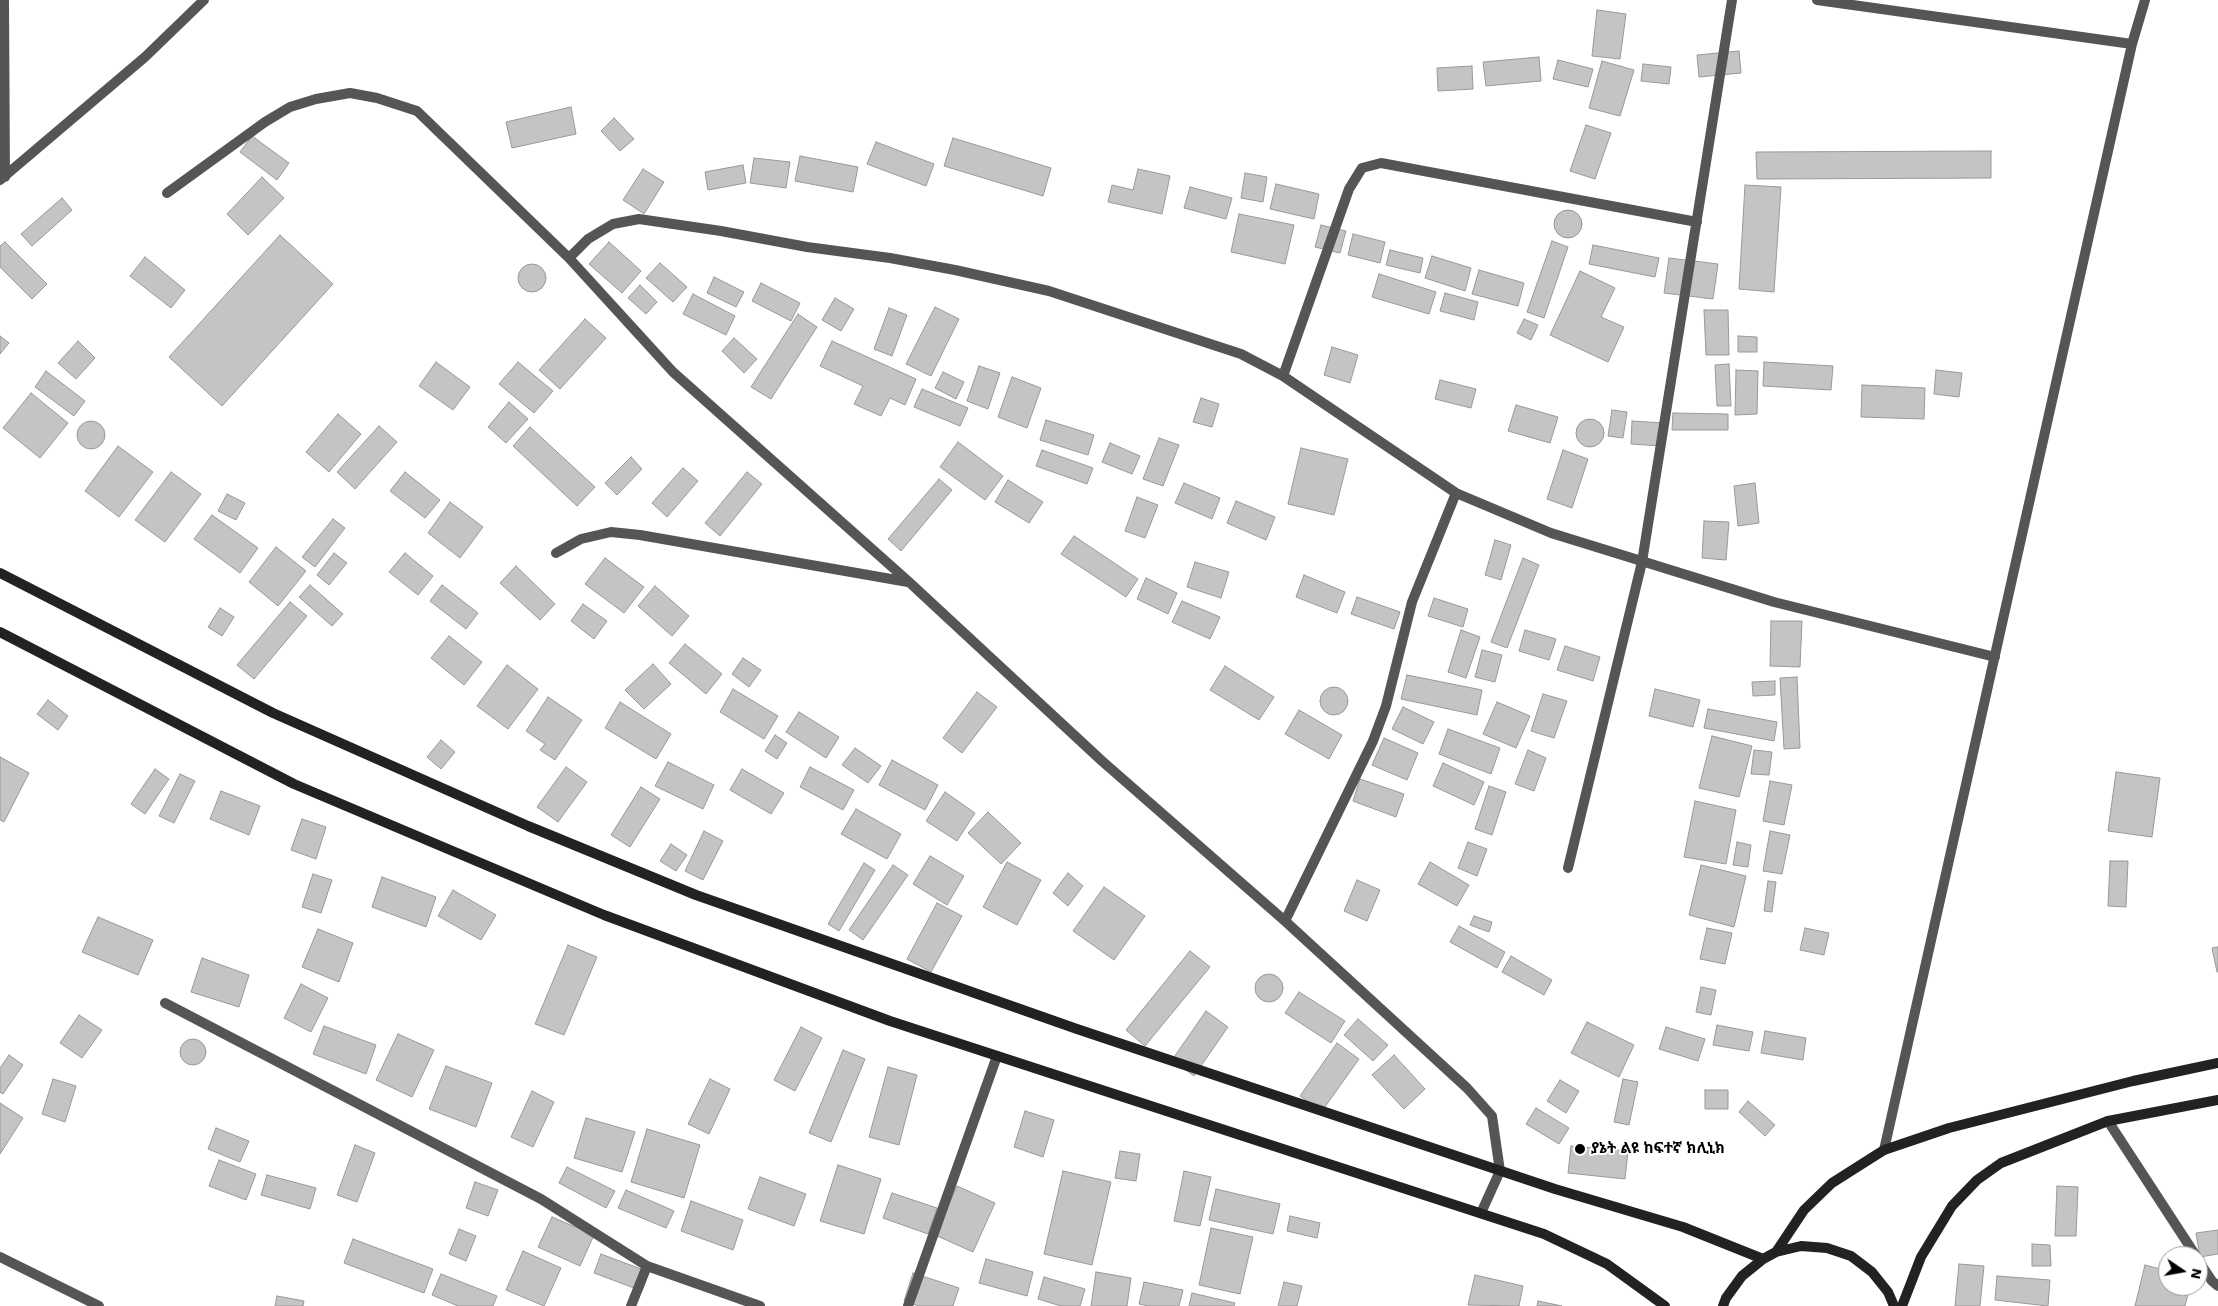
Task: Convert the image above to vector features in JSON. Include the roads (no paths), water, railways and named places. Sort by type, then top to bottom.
[{"type":"main road","points":[[0,572],[273,713],[528,826],[696,895],[1077,1029],[1500,1171],[1683,1227],[1763,1259]]},
{"type":"main road","points":[[0,632],[312,792],[604,915],[890,1021],[1544,1234],[1607,1264],[1665,1306]]},
{"type":"main road","points":[[1776,1252],[1804,1210],[1832,1183],[1884,1150],[1949,1128],[2133,1081],[2218,1063]]},
{"type":"main road","points":[[1902,1306],[1920,1257],[1952,1206],[1977,1180],[2001,1163],[2108,1121],[2218,1100]]},
{"type":"main road","points":[[1723,1306],[1726,1298],[1742,1276],[1763,1259],[1776,1252],[1801,1246],[1827,1248],[1851,1256],[1872,1272],[1888,1292],[1894,1306]]},
{"type":"street","points":[[2,178],[4,0]]},
{"type":"street","points":[[2,178],[145,57],[204,0]]},
{"type":"street","points":[[1568,868],[1642,562],[1732,0]]},
{"type":"street","points":[[1817,0],[2132,44]]},
{"type":"street","points":[[1884,1150],[2132,44],[2145,0]]},
{"type":"street","points":[[167,193],[265,122],[290,107],[316,99],[350,93],[377,98],[417,111],[569,258],[672,372],[909,582],[1102,761],[1285,921],[1467,1088],[1492,1116],[1500,1171],[1481,1213]]},
{"type":"street","points":[[1283,376],[1348,189],[1362,168],[1381,163],[1697,222]]},
{"type":"street","points":[[569,258],[588,239],[613,224],[639,219],[721,231],[807,247],[890,258],[955,270],[1048,291],[1241,354],[1283,376],[1456,493],[1551,533],[1774,602],[1996,657]]},
{"type":"street","points":[[1285,921],[1373,742],[1386,706],[1412,602],[1456,493]]},
{"type":"street","points":[[556,553],[581,539],[610,532],[640,535],[909,582]]},
{"type":"street","points":[[165,1003],[541,1199],[647,1266],[760,1306]]},
{"type":"street","points":[[908,1306],[996,1056]]},
{"type":"street","points":[[2108,1121],[2189,1246]]},
{"type":"street","points":[[0,1257],[99,1306]]},
{"type":"street","points":[[631,1306],[647,1266]]},
{"type":"street","points":[[2208,1275],[2218,1286]]},
{"type":"place","name":"ያኔት ልዩ ከፍተኛ ክሊኒክ","points":[[1580,1149]]}]
